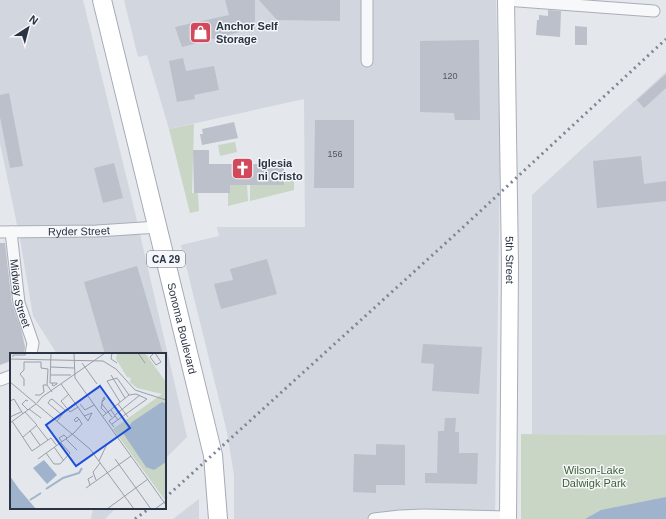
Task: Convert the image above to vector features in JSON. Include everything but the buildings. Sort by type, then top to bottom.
[{"type":"main road","name":"Sonoma Boulevard","points":[[102,0],[213,455],[218,519]]},
{"type":"street","points":[[367,0],[367,61]]},
{"type":"street","points":[[506,0],[654,11]]},
{"type":"street","name":"5th Street","points":[[506,0],[510,266],[508,518]]},
{"type":"street","name":"Ryder Street","points":[[5,232],[97,231],[158,227]]},
{"type":"street","name":"Midway Street","points":[[5,232],[19,303],[33,343],[31,353]]},
{"type":"street","points":[[0,380],[10,376]]},
{"type":"street","points":[[374,519],[424,515],[508,518]]},
{"type":"shaded area","points":[[0,0],[83,0],[133,204],[187,437],[166,458],[166,353],[56,353],[33,316],[20,239],[0,143]]},
{"type":"shaded area","points":[[124,0],[496,0],[500,159],[495,519],[234,519],[234,475],[227,432],[181,245],[219,236],[217,227],[305,227],[304,99],[169,129],[147,55],[138,57]]},
{"type":"shaded area","points":[[666,72],[666,435],[532,434],[532,195]]},
{"type":"shaded area","points":[[199,499],[199,519],[173,519]]},
{"type":"shaded area","points":[[93,509],[115,509],[105,519],[91,519]]},
{"type":"green space","points":[[194,124],[192,193],[198,193],[199,211],[190,213],[169,129]]},
{"type":"green space","points":[[235,142],[237,152],[220,156],[218,145]]},
{"type":"green space","points":[[286,177],[294,177],[294,190],[250,201],[250,185],[286,182]]},
{"type":"green space","points":[[230,185],[247,185],[248,201],[228,206],[228,193],[230,193]]},
{"type":"green space","name":"Wilson-Lake Dalwigk Park","points":[[521,434],[666,435],[666,519],[521,519]]},
{"type":"water","points":[[666,497],[666,519],[585,519],[601,510]]},
{"type":"railway","points":[[166,497],[460,230],[666,39]]},
{"type":"railway","points":[[135,519],[149,509]]},
{"type":"place","name":"Anchor Self Storage","points":[[201,32]]},
{"type":"place","name":"Iglesia ni Cristo","points":[[242,169]]}]
